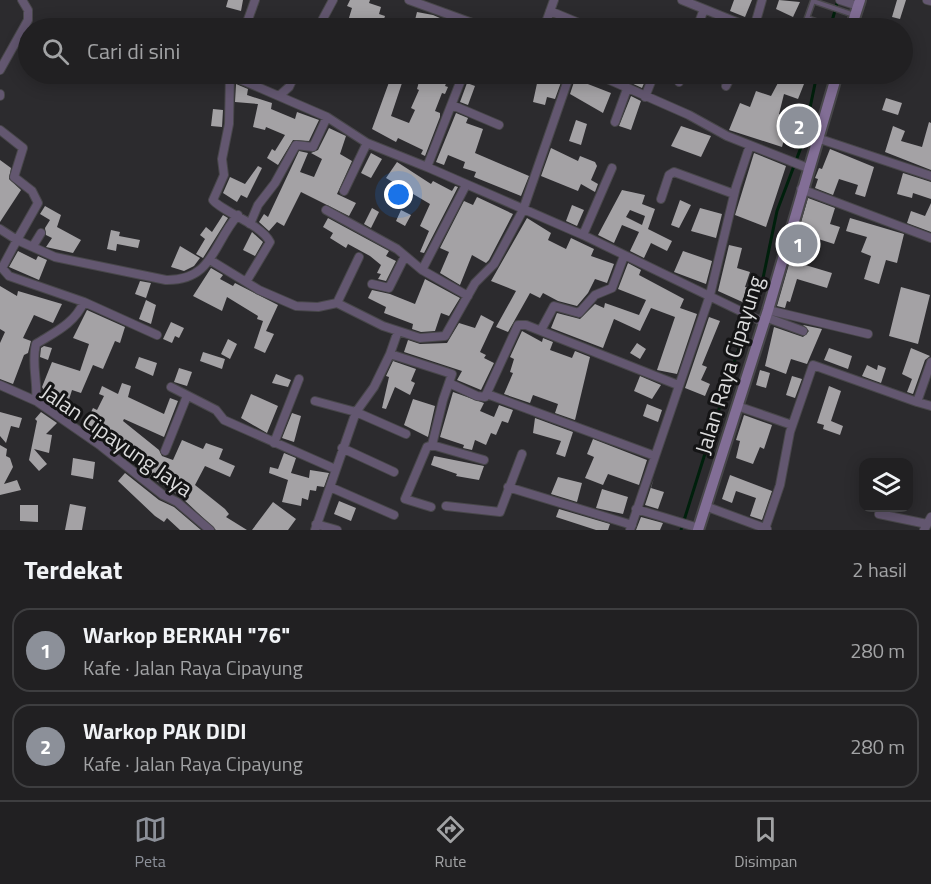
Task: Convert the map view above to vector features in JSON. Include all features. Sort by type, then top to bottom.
[{"type":"main road","name":"Jalan Raya Cipayung","points":[[695,528],[705,506],[737,406],[806,168],[834,84]]},
{"type":"street","points":[[22,0],[28,10],[28,18]]},
{"type":"street","points":[[249,18],[255,0]]},
{"type":"street","points":[[323,18],[333,0]]},
{"type":"street","points":[[409,0],[458,18]]},
{"type":"street","points":[[548,18],[554,0]]},
{"type":"street","points":[[682,0],[727,18]]},
{"type":"street","points":[[756,18],[762,0]]},
{"type":"street","points":[[842,1],[858,7]]},
{"type":"street","points":[[701,18],[704,9]]},
{"type":"street","points":[[550,11],[567,18]]},
{"type":"street","points":[[0,70],[18,38]]},
{"type":"street","points":[[230,84],[229,124],[222,159],[224,175],[213,200],[238,215],[270,242],[246,282]]},
{"type":"street","points":[[254,84],[327,117],[367,143],[428,167],[583,235],[710,295],[735,310],[763,317],[867,334]]},
{"type":"street","points":[[280,95],[290,84]]},
{"type":"street","points":[[428,167],[460,84]]},
{"type":"street","points":[[210,260],[246,282],[296,306],[318,307],[337,303],[398,331],[420,338],[446,336],[475,283],[494,264],[523,210],[567,84]]},
{"type":"street","points":[[617,84],[806,168]]},
{"type":"street","points":[[645,97],[650,84]]},
{"type":"street","points":[[615,122],[627,89]]},
{"type":"street","points":[[452,105],[499,125]]},
{"type":"street","points":[[250,224],[258,205],[273,187],[296,145],[313,147],[327,117]]},
{"type":"street","points":[[0,130],[23,148],[14,177],[32,191],[38,203],[2,268],[9,276],[84,302],[157,335]]},
{"type":"street","points":[[817,138],[931,176]]},
{"type":"street","points":[[344,191],[367,143]]},
{"type":"street","points":[[508,487],[631,528],[710,295],[734,194],[750,145]]},
{"type":"street","points":[[583,235],[612,168]]},
{"type":"street","points":[[661,199],[669,175],[674,172],[734,194]]},
{"type":"street","points":[[422,270],[466,185]]},
{"type":"street","points":[[801,189],[931,238]]},
{"type":"street","points":[[326,210],[405,256],[450,288],[468,296]]},
{"type":"street","points":[[0,229],[17,240],[55,257],[166,280],[184,280],[210,260],[238,215]]},
{"type":"street","points":[[33,246],[41,233]]},
{"type":"street","points":[[337,303],[359,256]]},
{"type":"street","points":[[372,284],[389,288],[405,256]]},
{"type":"street","points":[[541,330],[554,306],[579,313],[595,295],[612,288],[624,256]]},
{"type":"street","points":[[36,401],[38,379],[32,365],[36,344],[60,331],[77,316],[84,302]]},
{"type":"street","points":[[763,317],[803,331]]},
{"type":"street","points":[[449,383],[482,398],[487,394],[518,325],[541,330],[678,385]]},
{"type":"street","points":[[337,530],[316,527],[356,412],[374,387],[398,331]]},
{"type":"street","points":[[390,354],[450,372],[453,375],[432,446]]},
{"type":"street","points":[[917,402],[931,362]]},
{"type":"street","points":[[705,506],[766,529],[780,485],[792,425],[813,365],[931,406]]},
{"type":"street","points":[[274,443],[299,380]]},
{"type":"street","name":"Jalan Cipayung Jaya","points":[[0,385],[36,401],[101,446],[163,495],[177,502],[210,530]]},
{"type":"street","points":[[171,387],[216,410],[224,420],[335,469]]},
{"type":"street","points":[[487,394],[655,456]]},
{"type":"street","points":[[165,451],[187,396]]},
{"type":"street","points":[[315,401],[356,412],[406,434]]},
{"type":"street","points":[[737,406],[792,425]]},
{"type":"street","points":[[431,507],[405,499],[425,449],[432,446],[484,460]]},
{"type":"street","points":[[342,448],[394,472]]},
{"type":"street","points":[[446,506],[500,512],[522,454]]},
{"type":"street","points":[[330,487],[394,515]]},
{"type":"street","points":[[636,509],[695,528]]},
{"type":"street","points":[[879,514],[927,524]]},
{"type":"lane","points":[[809,18],[807,17],[812,4],[815,2],[839,11],[858,7]]},
{"type":"building","points":[[228,0],[243,0],[241,11],[226,7]]},
{"type":"building","points":[[350,0],[370,0],[369,3],[381,7],[379,14],[385,16],[384,18],[349,18],[352,8],[347,6]]},
{"type":"building","points":[[734,0],[752,0],[745,17],[730,11]]},
{"type":"building","points":[[779,0],[800,2],[793,17],[776,9]]},
{"type":"building","points":[[897,0],[906,0],[900,18],[892,17]]},
{"type":"building","points":[[417,12],[440,18],[416,18]]},
{"type":"building","points":[[236,84],[248,89],[247,95],[272,103],[271,109],[295,119],[297,112],[319,120],[309,141],[293,140],[278,165],[267,158],[272,149],[275,151],[285,135],[266,127],[265,130],[253,127],[258,104],[235,102]]},
{"type":"building","points":[[388,84],[402,84],[391,116],[409,123],[415,110],[411,108],[419,90],[417,89],[418,84],[446,84],[445,86],[448,87],[445,94],[442,93],[435,111],[440,113],[440,117],[425,156],[421,154],[423,150],[398,138],[396,142],[372,129]]},
{"type":"building","points":[[467,84],[475,86],[468,105],[460,102]]},
{"type":"building","points":[[537,84],[560,84],[555,99],[547,97],[545,105],[533,102]]},
{"type":"building","points":[[573,84],[588,84],[611,93],[603,113],[570,94]]},
{"type":"building","points":[[777,84],[804,84],[798,99],[784,94],[779,114],[790,118],[782,147],[729,130],[740,103],[750,107],[756,91],[771,96]]},
{"type":"building","points":[[631,96],[641,101],[631,130],[619,126]]},
{"type":"building","points":[[886,98],[902,103],[898,115],[882,110]]},
{"type":"building","points":[[213,109],[223,110],[222,127],[211,126]]},
{"type":"building","points":[[456,113],[468,118],[466,123],[483,129],[475,153],[529,176],[521,196],[474,177],[476,172],[463,168],[465,162],[448,155],[444,165],[436,162]]},
{"type":"building","points":[[576,120],[587,124],[581,145],[569,141]]},
{"type":"building","points":[[929,122],[931,123],[931,170],[885,152],[893,126],[905,131],[901,141],[922,147]]},
{"type":"building","points":[[681,126],[711,136],[701,157],[671,146]]},
{"type":"building","points":[[329,128],[346,136],[340,154],[352,161],[337,194],[356,203],[349,216],[301,192],[284,226],[277,222],[269,231],[259,222],[264,214],[268,217],[299,151],[308,153],[300,172],[314,177],[322,159],[311,153],[318,150]]},
{"type":"building","points":[[551,148],[578,161],[580,156],[595,162],[597,166],[591,180],[598,184],[595,192],[581,184],[578,191],[541,176]]},
{"type":"building","points":[[830,149],[874,167],[865,197],[855,194],[858,185],[839,179],[833,195],[815,188],[818,179],[815,178],[819,168],[822,169]]},
{"type":"building","points":[[371,153],[382,159],[371,178],[361,173]]},
{"type":"building","points":[[754,153],[786,166],[766,227],[735,215]]},
{"type":"building","points":[[0,160],[11,168],[9,179],[21,190],[0,222]]},
{"type":"building","points":[[397,162],[431,184],[433,181],[452,191],[455,186],[458,187],[424,253],[420,252],[429,231],[420,226],[430,204],[386,178]]},
{"type":"building","points":[[258,166],[262,168],[247,198],[241,195],[237,202],[223,193],[230,177],[245,184]]},
{"type":"building","points":[[903,173],[931,182],[931,199],[913,193],[912,198],[897,194]]},
{"type":"building","points":[[622,190],[645,195],[642,204],[655,209],[648,229],[672,241],[667,251],[651,243],[644,258],[630,251],[639,232],[622,225],[614,243],[598,235]],"holes":[[[630,210],[645,216],[642,225],[626,217]]]},
{"type":"building","points":[[477,197],[513,214],[486,263],[472,255],[460,285],[440,273],[449,252],[440,248],[464,201],[473,205]]},
{"type":"building","points":[[808,198],[835,208],[830,224],[840,227],[834,244],[809,236],[802,264],[832,273],[827,288],[797,279],[790,302],[787,301],[785,308],[777,306]]},
{"type":"building","points":[[680,200],[691,205],[679,228],[671,225]]},
{"type":"building","points":[[931,203],[931,232],[907,223],[911,211],[925,216]]},
{"type":"building","points":[[572,205],[584,210],[577,226],[566,221]]},
{"type":"building","points":[[45,206],[61,215],[57,227],[81,240],[73,253],[46,247],[52,238],[46,235],[45,228],[50,220],[40,214]]},
{"type":"building","points":[[372,208],[379,212],[371,228],[364,224]]},
{"type":"building","points":[[700,208],[722,214],[716,238],[691,231]]},
{"type":"building","points":[[401,210],[411,215],[405,226],[396,221]]},
{"type":"building","points":[[223,215],[228,218],[203,258],[196,254],[205,239],[200,235],[206,227],[212,232]]},
{"type":"building","points":[[328,218],[389,251],[386,256],[396,261],[386,281],[378,279],[381,274],[377,273],[381,265],[370,256],[348,244],[346,248],[330,238],[333,233],[323,227]]},
{"type":"building","points":[[527,218],[551,233],[548,240],[566,249],[571,238],[594,249],[591,256],[614,264],[607,283],[595,279],[588,293],[577,306],[558,301],[543,293],[540,298],[530,293],[508,332],[496,327],[516,291],[491,281]]},
{"type":"building","points":[[850,218],[904,234],[897,263],[886,260],[879,284],[864,279],[871,256],[861,252],[867,237],[846,231]]},
{"type":"building","points":[[111,230],[120,232],[119,236],[140,240],[138,248],[117,244],[116,251],[107,249]]},
{"type":"building","points":[[252,232],[263,242],[255,256],[243,250]]},
{"type":"building","points":[[729,245],[742,248],[737,268],[750,272],[745,287],[754,289],[749,305],[718,291]]},
{"type":"building","points":[[180,246],[200,258],[194,266],[184,271],[171,267]]},
{"type":"building","points":[[18,251],[36,260],[38,256],[47,260],[39,280],[9,267]]},
{"type":"building","points":[[683,251],[712,261],[706,284],[674,272]]},
{"type":"building","points":[[628,263],[641,270],[639,275],[684,299],[680,308],[697,314],[677,374],[657,370],[675,317],[651,308],[640,331],[614,319],[603,348],[551,328],[557,313],[580,319],[595,304],[604,308],[605,303],[639,315],[646,300],[618,289]]},
{"type":"building","points":[[211,268],[223,275],[220,279],[233,286],[235,283],[278,305],[266,331],[274,334],[265,353],[254,348],[263,321],[257,319],[258,316],[227,297],[222,311],[193,296]]},
{"type":"building","points":[[425,279],[460,298],[449,316],[441,313],[435,331],[421,332],[412,329],[413,324],[384,313],[386,307],[368,298],[372,290],[415,304]]},
{"type":"building","points":[[140,281],[151,283],[146,298],[135,294]]},
{"type":"building","points":[[0,286],[17,296],[18,291],[62,304],[53,323],[34,315],[23,338],[31,341],[28,353],[24,355],[13,384],[0,379],[0,343],[5,332],[0,329]]},
{"type":"building","points":[[901,287],[930,295],[918,344],[889,336]]},
{"type":"building","points":[[146,300],[156,305],[151,324],[139,319]]},
{"type":"building","points":[[87,310],[125,327],[120,343],[115,341],[103,369],[93,365],[81,393],[72,390],[66,409],[42,398],[45,392],[42,387],[52,362],[80,371],[89,344],[73,338]]},
{"type":"building","points":[[481,315],[494,322],[480,352],[486,355],[484,358],[494,363],[481,390],[457,380],[462,371],[404,352],[408,340],[420,344],[447,343],[459,323],[475,328]]},
{"type":"building","points":[[709,317],[720,321],[702,365],[707,367],[701,380],[710,384],[705,396],[685,388]]},
{"type":"building","points":[[171,322],[184,328],[179,338],[175,336],[172,343],[163,339]]},
{"type":"building","points":[[803,325],[822,329],[807,364],[791,359],[786,374],[765,366],[774,327],[803,337],[809,331]]},
{"type":"building","points":[[522,331],[542,342],[543,338],[553,342],[550,350],[572,358],[575,351],[590,357],[575,420],[555,413],[558,404],[533,395],[530,403],[504,394],[513,373],[510,372],[514,359],[510,357]]},
{"type":"building","points":[[228,339],[237,344],[230,359],[221,354]]},
{"type":"building","points":[[637,343],[646,349],[640,359],[630,353]]},
{"type":"building","points":[[44,346],[52,348],[48,360],[40,357],[41,348]]},
{"type":"building","points":[[829,348],[852,356],[848,369],[824,360]]},
{"type":"building","points":[[911,348],[930,356],[925,360],[913,394],[907,392],[912,379],[902,374]]},
{"type":"building","points":[[203,352],[225,359],[222,369],[200,361]]},
{"type":"building","points":[[139,357],[157,363],[153,376],[135,368]]},
{"type":"building","points":[[393,361],[416,369],[411,381],[415,383],[410,395],[395,387],[386,409],[382,408],[389,377],[386,376]]},
{"type":"building","points":[[867,365],[877,370],[878,365],[886,368],[881,383],[862,376]]},
{"type":"building","points":[[179,368],[192,372],[187,386],[174,382]]},
{"type":"building","points":[[760,370],[770,373],[766,388],[756,385]]},
{"type":"building","points":[[276,374],[291,380],[288,387],[272,383]]},
{"type":"building","points":[[640,376],[661,385],[652,399],[634,391]]},
{"type":"building","points":[[792,376],[802,379],[795,398],[786,395]]},
{"type":"building","points":[[122,383],[131,386],[128,397],[164,414],[170,398],[178,401],[164,437],[124,419],[123,421],[159,450],[162,456],[173,460],[182,440],[203,449],[206,443],[223,449],[219,459],[235,466],[230,477],[205,466],[195,485],[225,509],[229,514],[226,517],[247,530],[216,530],[181,497],[143,472],[152,460],[119,449],[120,446],[84,427],[93,408],[97,410],[104,396],[99,394],[102,386],[118,394]]},
{"type":"building","points":[[829,386],[841,391],[831,421],[843,426],[840,435],[823,429],[824,425],[817,423]]},
{"type":"building","points":[[453,392],[484,403],[480,411],[494,417],[499,405],[513,410],[508,423],[502,421],[496,435],[491,433],[486,445],[475,440],[472,450],[440,437]]},
{"type":"building","points":[[251,394],[278,406],[267,433],[241,418]]},
{"type":"building","points":[[413,399],[435,406],[428,437],[404,425]]},
{"type":"building","points":[[647,404],[662,410],[658,422],[643,416]]},
{"type":"building","points":[[0,412],[22,418],[19,428],[11,426],[6,443],[0,436]]},
{"type":"building","points":[[41,412],[57,423],[46,434],[52,435],[49,453],[34,449],[47,464],[39,471],[29,460],[37,421],[35,419]]},
{"type":"building","points":[[292,413],[301,416],[294,442],[282,438]]},
{"type":"building","points":[[744,415],[772,425],[764,449],[760,447],[753,464],[736,458],[740,441],[736,440]]},
{"type":"building","points":[[535,418],[573,432],[565,457],[556,454],[561,441],[533,433]]},
{"type":"building","points":[[593,439],[647,460],[639,485],[608,474],[603,485],[585,478],[594,457],[587,454]]},
{"type":"building","points":[[0,445],[7,449],[6,456],[10,458],[13,467],[4,484],[17,480],[21,490],[0,495]]},
{"type":"building","points":[[284,453],[296,458],[291,473],[309,478],[310,470],[329,473],[324,487],[317,486],[316,491],[310,490],[308,500],[302,498],[301,506],[282,502],[288,480],[269,473],[270,467],[278,469]]},
{"type":"building","points":[[434,456],[484,466],[479,480],[456,476],[457,474],[431,465]]},
{"type":"building","points":[[73,458],[95,462],[93,479],[71,475]]},
{"type":"building","points":[[125,473],[159,500],[174,507],[201,530],[180,530],[167,518],[164,522],[155,516],[118,481]]},
{"type":"building","points":[[730,475],[772,491],[762,520],[750,516],[756,498],[736,491],[732,503],[722,499]]},
{"type":"building","points":[[558,477],[582,483],[577,502],[551,494]]},
{"type":"building","points":[[654,478],[651,488],[664,492],[658,509],[645,505]]},
{"type":"building","points":[[602,489],[628,497],[623,514],[596,508]]},
{"type":"building","points":[[339,501],[356,508],[351,521],[334,514]]},
{"type":"building","points":[[273,502],[296,519],[288,530],[252,530]]},
{"type":"building","points":[[70,504],[86,507],[82,530],[65,530]]},
{"type":"building","points":[[20,505],[38,505],[38,522],[20,521]]},
{"type":"building","points":[[559,509],[610,524],[608,530],[596,530],[556,517]]},
{"type":"building","points":[[641,517],[663,523],[660,530],[636,530]]},
{"type":"waterway","points":[[833,18],[838,0]]},
{"type":"waterway","points":[[681,530],[730,374],[762,283],[777,211],[803,142],[815,84]]},
{"type":"place","name":"Warkop PAK DIDI","points":[[799,126]]},
{"type":"place","name":"Warkop BERKAH \"76\"","points":[[798,244]]}]
